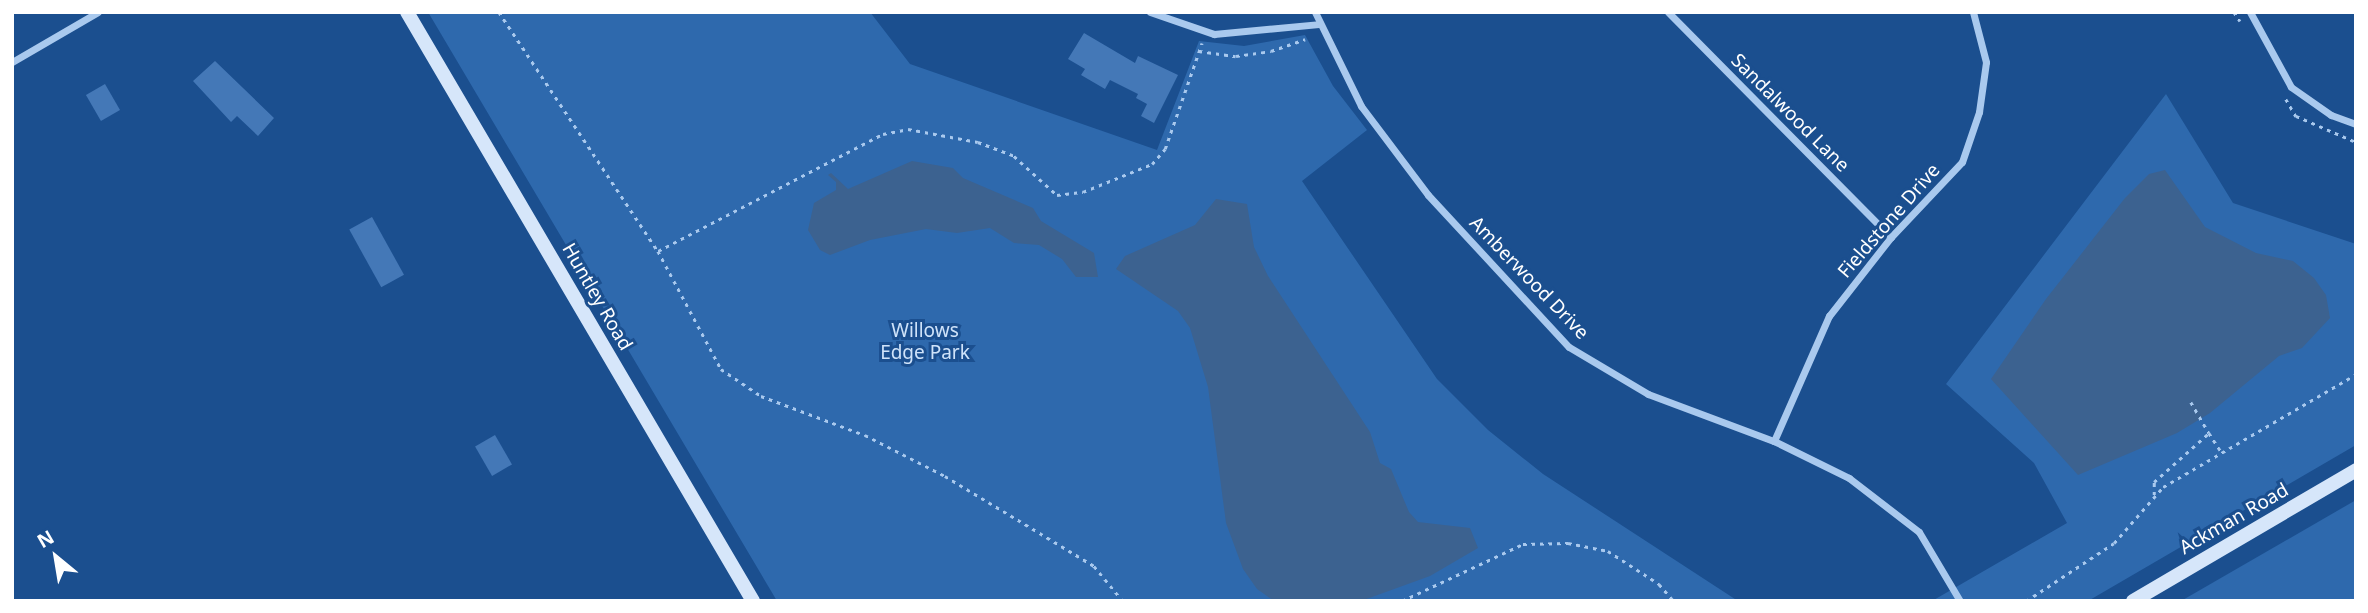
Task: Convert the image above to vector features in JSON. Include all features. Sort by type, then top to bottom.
[{"type":"street","points":[[12,62],[98,12]]},
{"type":"street","name":"Huntley Road","points":[[407,12],[753,601]]},
{"type":"street","points":[[1150,12],[1206,31],[1321,28]]},
{"type":"street","name":"Amberwood Drive","points":[[1314,12],[1361,106],[1428,195],[1569,347],[1647,394],[1774,440],[1849,478],[1919,532],[1960,601]]},
{"type":"street","name":"Sandalwood Lane","points":[[1668,12],[1891,237]]},
{"type":"street","name":"Fieldstone Drive","points":[[1774,440],[1829,316],[1891,237],[1962,162],[1979,112],[1986,62],[1973,12]]},
{"type":"street","points":[[2250,12],[2291,87],[2330,115],[2356,124]]},
{"type":"street","name":"Ackman Road","points":[[2133,601],[2356,470]]},
{"type":"path","points":[[499,12],[658,251],[721,369],[761,396],[865,435],[946,476],[1094,566],[1123,601]]},
{"type":"path","points":[[1199,51],[1236,56],[1271,51],[1321,28]]},
{"type":"path","points":[[658,251],[883,134],[908,129],[978,142],[1014,156],[1057,195],[1083,192],[1152,164],[1165,149],[1206,31]]},
{"type":"path","points":[[2026,601],[2114,544],[2154,496],[2356,374]]},
{"type":"path","points":[[2192,402],[2222,453]]},
{"type":"path","points":[[2154,496],[2154,482],[2209,433]]},
{"type":"path","points":[[1402,601],[1523,544],[1567,543],[1608,551],[1659,584],[1674,601]]},
{"type":"green space","name":"Willows Edge Park","points":[[428,12],[870,12],[910,64],[1157,150],[1199,41],[1244,46],[1305,35],[1333,86],[1367,130],[1302,181],[1437,379],[1488,430],[1543,474],[1738,601],[777,601]]},
{"type":"green space","points":[[2166,94],[2233,203],[2356,244],[2356,445],[2088,601],[1932,601],[2067,523],[2034,463],[1946,384]]},
{"type":"green space","points":[[2356,500],[2356,601],[2181,601]]},
{"type":"shaded area","points":[[912,161],[953,168],[963,178],[1033,208],[1041,221],[1094,253],[1098,277],[1076,277],[1062,259],[1039,245],[1014,243],[990,228],[957,233],[926,229],[870,240],[830,255],[820,250],[808,230],[814,203],[836,190],[836,182],[828,175],[831,173],[848,189]]},
{"type":"shaded area","points":[[2165,170],[2205,227],[2256,253],[2293,261],[2314,278],[2326,295],[2330,318],[2302,348],[2279,356],[2210,413],[2177,433],[2078,475],[1991,379],[2046,299],[2125,198],[2149,174]]},
{"type":"shaded area","points":[[1216,199],[1247,204],[1254,247],[1268,276],[1370,432],[1380,463],[1391,469],[1409,512],[1418,522],[1470,528],[1478,548],[1430,576],[1361,601],[1274,601],[1257,589],[1243,569],[1226,523],[1208,387],[1190,328],[1178,311],[1116,269],[1125,256],[1195,225]]},
{"type":"building","points":[[1084,33],[1135,63],[1138,56],[1178,75],[1154,123],[1141,116],[1147,104],[1136,98],[1138,94],[1110,80],[1105,89],[1081,75],[1085,69],[1068,59]]},
{"type":"building","points":[[215,61],[274,118],[258,136],[237,116],[231,122],[193,81]]},
{"type":"building","points":[[105,84],[120,110],[101,121],[86,95]]},
{"type":"building","points":[[372,217],[404,275],[381,287],[349,230]]},
{"type":"building","points":[[495,435],[512,464],[492,476],[475,447]]}]
